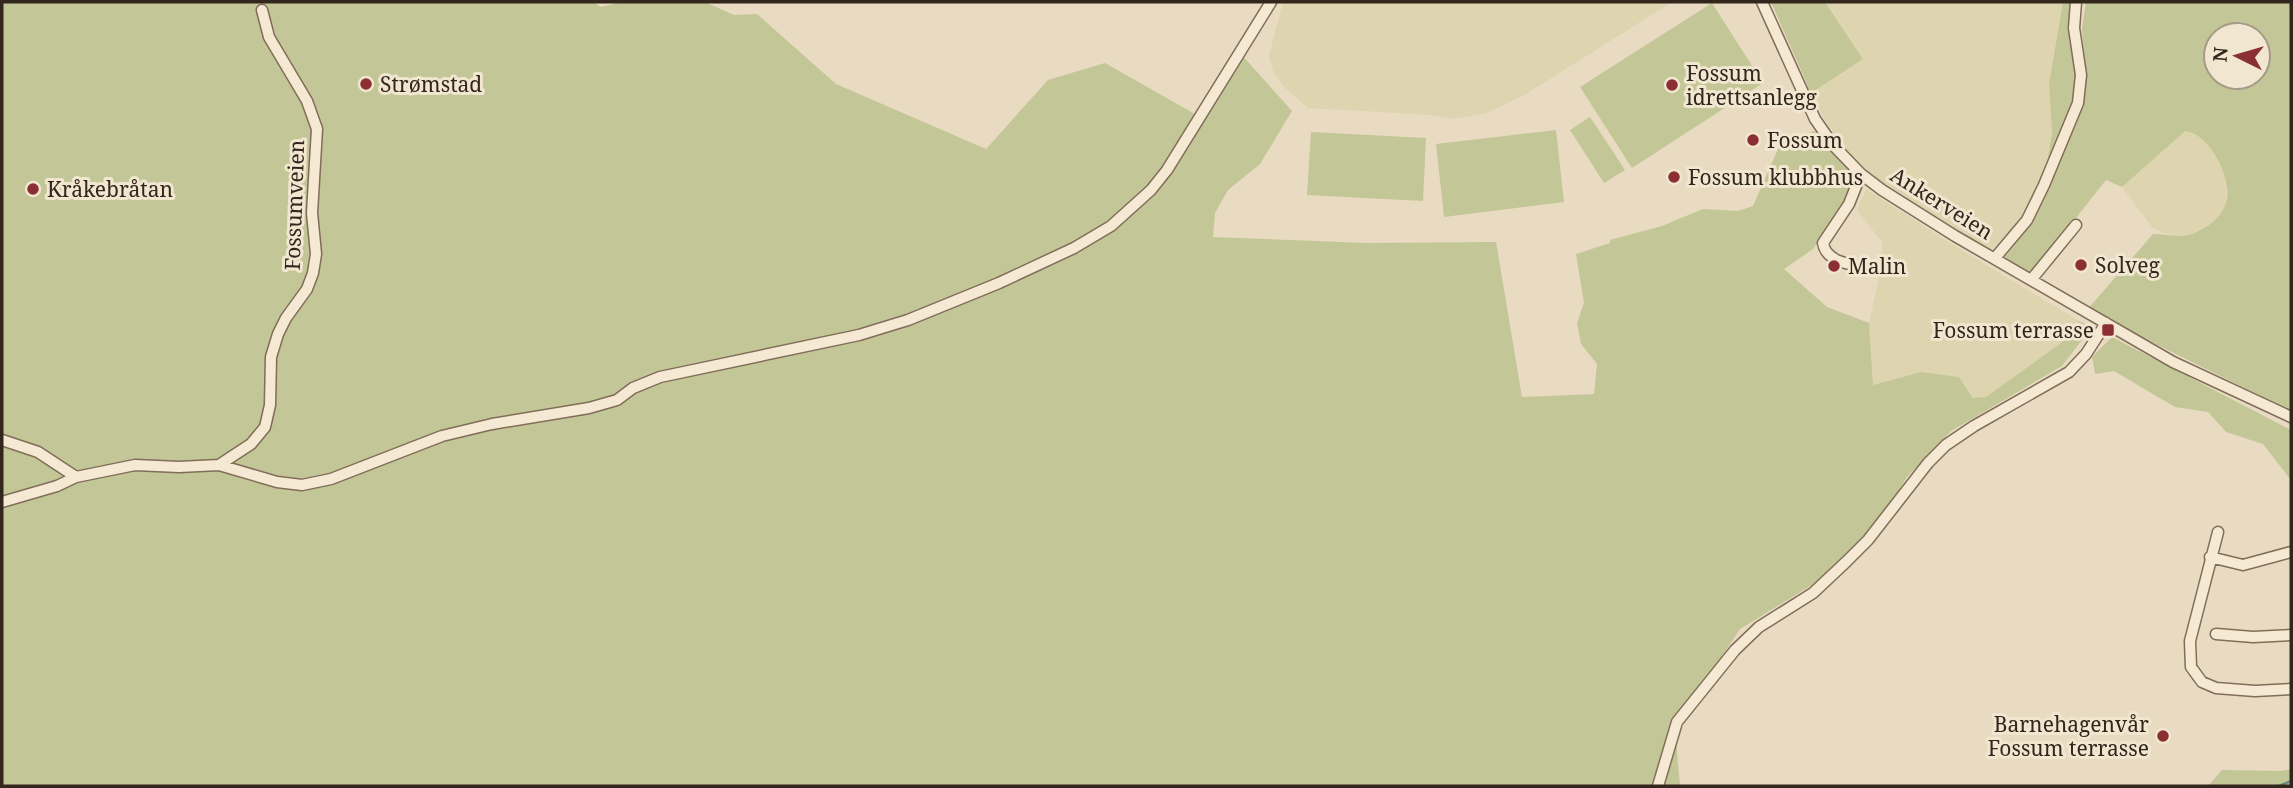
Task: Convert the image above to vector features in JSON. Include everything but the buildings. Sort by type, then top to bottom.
[{"type":"street","points":[[2,502],[57,486],[76,477],[135,465],[219,465],[277,482],[302,485],[331,479],[442,436],[492,424],[589,408],[617,400],[633,388],[660,377],[859,335],[908,320],[999,283],[1074,248],[1111,226],[1152,190],[1167,170],[1271,2]]},
{"type":"street","name":"Ankerveien","points":[[1762,2],[1815,119],[1838,152],[1861,174],[1882,190],[2031,280],[2174,362],[2291,417]]},
{"type":"street","name":"Ankerveien","points":[[1995,258],[2027,220],[2078,103],[2081,75],[2074,28],[2076,2]]},
{"type":"street","name":"Fossumveien","points":[[219,465],[251,444],[265,426],[270,405],[271,357],[286,317],[307,289],[316,254],[312,214],[317,129],[307,101],[269,37],[262,10]]},
{"type":"street","points":[[1850,264],[1841,263],[1829,255],[1824,250],[1823,243],[1849,204],[1861,174]]},
{"type":"street","points":[[2031,280],[2076,225]]},
{"type":"street","points":[[1658,786],[1677,722],[1740,645],[1759,627],[1804,600],[1846,562],[1868,540],[1928,463],[1946,445],[2069,372],[2086,354],[2106,323]]},
{"type":"street","points":[[2,440],[38,452],[76,477]]},
{"type":"street","points":[[2218,532],[2190,641],[2189,660],[2193,672],[2202,682],[2216,688],[2255,691],[2291,689]]},
{"type":"street","points":[[2210,557],[2243,565],[2291,552]]},
{"type":"street","points":[[2216,634],[2253,637],[2291,635]]},
{"type":"shaded area","points":[[1283,2],[1672,2],[1526,94],[1487,113],[1454,119],[1432,115],[1308,108],[1284,87],[1273,71],[1269,56]]},
{"type":"shaded area","points":[[1825,2],[2063,2],[2049,84],[2052,133],[2045,176],[2024,218],[1988,253],[1885,185],[1847,152],[1826,122],[1811,93],[1863,59]]},
{"type":"shaded area","points":[[2185,130],[2194,131],[2202,137],[2219,160],[2225,179],[2227,203],[2218,219],[2189,236],[2164,234],[2152,227],[2122,187]]},
{"type":"shaded area","points":[[1866,189],[2079,321],[2061,343],[1986,397],[1973,398],[1959,377],[1921,372],[1873,385],[1869,323],[1882,263],[1882,242],[1857,210]]},
{"type":"green space","points":[[2,2],[593,2],[601,7],[623,2],[705,2],[734,15],[757,14],[836,84],[986,149],[1048,80],[1105,63],[1200,117],[1241,54],[1292,111],[1260,164],[1228,190],[1215,213],[1213,237],[1367,243],[1496,242],[1522,397],[1594,394],[1597,364],[1581,344],[1577,323],[1584,303],[1576,254],[1610,243],[1610,240],[1662,226],[1703,209],[1738,211],[1753,206],[1782,140],[1815,131],[1856,179],[1845,206],[1813,249],[1784,269],[1827,307],[1869,323],[1873,385],[1921,372],[1959,377],[1973,398],[1986,397],[2061,343],[2079,321],[2092,327],[2062,366],[1951,431],[1907,477],[1875,528],[1838,569],[1740,629],[1675,728],[1680,786],[2,786]]},
{"type":"green space","points":[[1771,2],[1825,2],[1863,59],[1811,93]]},
{"type":"green space","points":[[2063,2],[2071,2],[2077,78],[2074,103],[2045,176],[2052,133],[2049,84]]},
{"type":"green space","points":[[2086,2],[2288,2],[2291,5],[2291,411],[2087,310],[2153,234],[2192,234],[2211,223],[2222,211],[2227,197],[2224,173],[2212,150],[2195,134],[2185,131],[2122,187],[2106,180],[2030,276],[2005,257],[2031,224],[2083,106],[2086,77],[2082,29]]},
{"type":"green space","name":"Fossum idrettsanlegg","points":[[1712,3],[1763,83],[1632,168],[1580,87]]},
{"type":"green space","points":[[1590,117],[1625,170],[1604,183],[1570,130]]},
{"type":"green space","points":[[1556,130],[1564,202],[1444,217],[1436,144]]},
{"type":"green space","points":[[1311,132],[1426,138],[1423,201],[1307,195]]},
{"type":"green space","points":[[2112,337],[2291,430],[2291,480],[2263,444],[2226,432],[2208,412],[2175,407],[2114,371],[2095,374],[2092,357]]},
{"type":"green space","points":[[2291,769],[2291,786],[2208,786],[2222,770]]},
{"type":"waterway","points":[[2279,786],[2291,781]]},
{"type":"place","name":"Strømstad","points":[[366,84]]},
{"type":"place","name":"Fossum idrettsanlegg","points":[[1672,85]]},
{"type":"place","name":"Fossum","points":[[1753,140]]},
{"type":"place","name":"Fossum klubbhus","points":[[1674,177]]},
{"type":"place","name":"Kråkebråtan","points":[[33,189]]},
{"type":"place","name":"Solveg","points":[[2081,265]]},
{"type":"place","name":"Malin","points":[[1834,266]]},
{"type":"place","name":"Fossum terrasse","points":[[2108,330]]},
{"type":"place","name":"Barnehagenvår Fossum terrasse","points":[[2163,736]]}]
